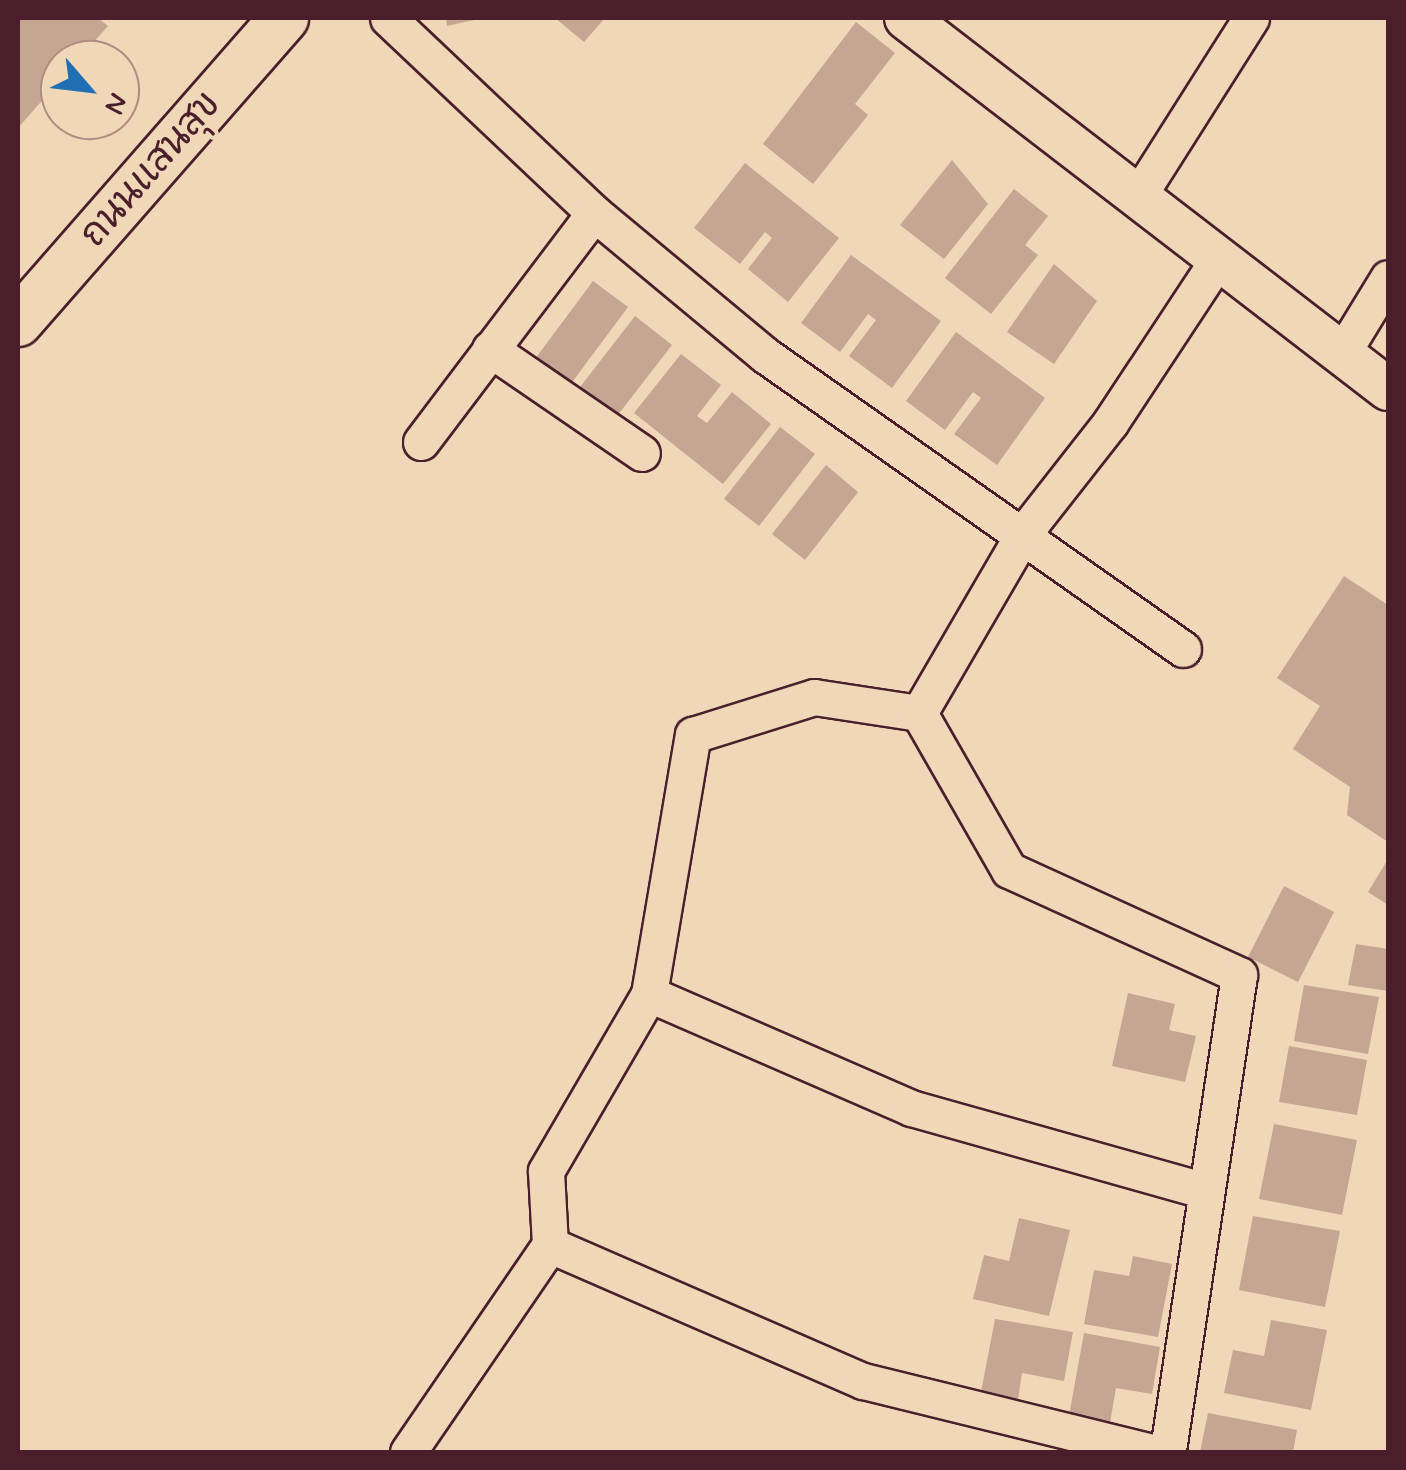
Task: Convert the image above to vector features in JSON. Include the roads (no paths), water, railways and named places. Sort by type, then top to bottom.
[{"type":"main road","name":"ถนนแสนสุข","points":[[18,322],[284,18]]},
{"type":"street","points":[[388,18],[594,213],[765,355],[1183,649]]},
{"type":"street","points":[[906,18],[1140,193],[1341,356],[1388,389]]},
{"type":"street","points":[[1140,193],[1251,18]]},
{"type":"street","points":[[421,442],[594,213]]},
{"type":"street","points":[[919,713],[1023,534],[1110,424],[1220,256]]},
{"type":"street","points":[[1341,356],[1388,278]]},
{"type":"street","points":[[490,349],[642,452]]},
{"type":"street","points":[[408,1452],[550,1244],[546,1171],[648,994],[693,735],[814,697],[919,713]]},
{"type":"street","points":[[919,713],[1010,870],[1239,975],[1168,1452]]},
{"type":"street","points":[[648,994],[911,1108],[1206,1191]]},
{"type":"street","points":[[550,1244],[864,1381],[1151,1452]]}]
